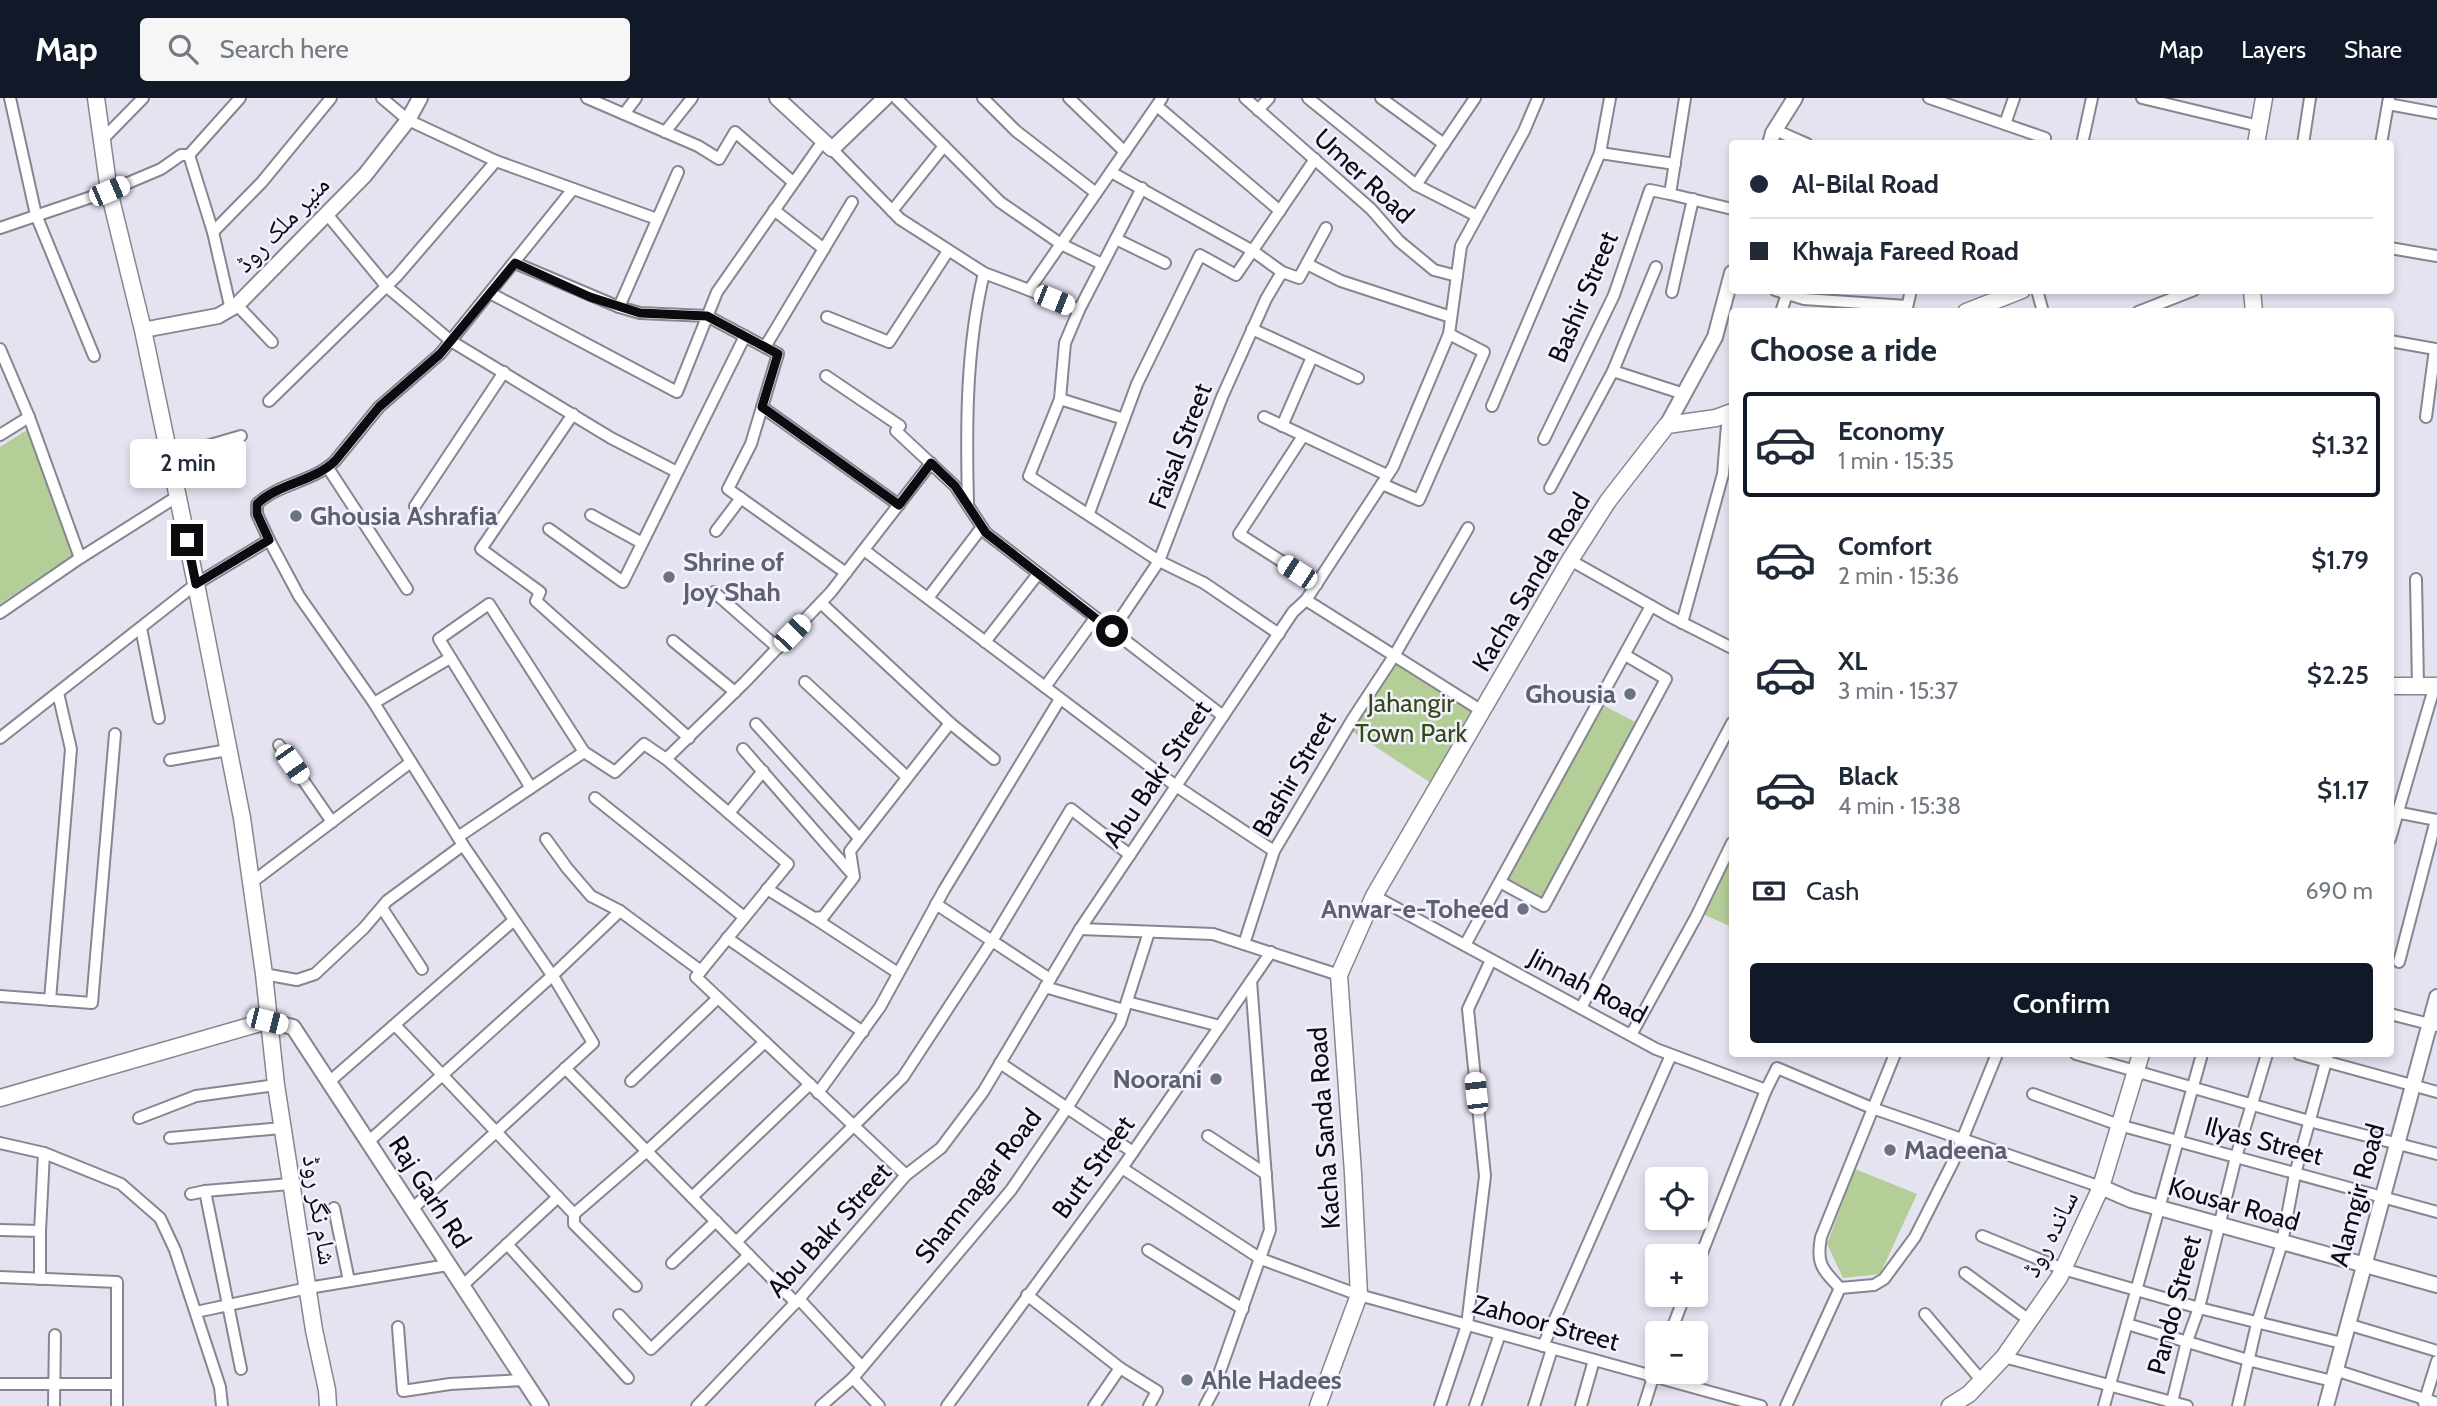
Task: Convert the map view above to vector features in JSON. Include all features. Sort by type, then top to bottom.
[{"type":"main road","name":"شام نگر روڈ","points":[[96,98],[109,191],[143,330],[242,818],[290,1184],[328,1406]]},
{"type":"main road","points":[[2257,140],[2264,98]]},
{"type":"main road","points":[[1984,308],[2014,294]]},
{"type":"main road","points":[[1667,425],[1716,418],[1729,413]]},
{"type":"main road","name":"Kacha Sanda Road","points":[[1318,1406],[1359,1295],[1339,975],[1374,896],[1570,560],[1608,500],[1667,425]]},
{"type":"main road","points":[[2394,686],[2436,685]]},
{"type":"main road","points":[[0,1098],[267,1021]]},
{"type":"main road","name":"ساندہ روڈ","points":[[1950,1406],[1969,1394],[2004,1357],[2063,1269],[2101,1187],[2140,1057]]},
{"type":"street","points":[[10,98],[36,215],[94,356]]},
{"type":"street","points":[[101,141],[143,98]]},
{"type":"street","points":[[0,229],[109,191],[161,169],[181,155],[189,155],[240,98]]},
{"type":"street","points":[[213,232],[262,182],[331,98]]},
{"type":"street","points":[[382,98],[408,120],[496,161],[656,219]]},
{"type":"street","name":"منیر ملک روڈ","points":[[143,330],[218,316],[234,308],[365,175],[408,120],[420,98]]},
{"type":"street","points":[[587,98],[698,146],[719,159],[735,132],[793,182]]},
{"type":"street","points":[[624,114],[636,98]]},
{"type":"street","points":[[665,132],[692,98]]},
{"type":"street","points":[[777,98],[828,145],[892,211],[948,251],[985,273],[1079,310]]},
{"type":"street","points":[[896,98],[1000,202],[1061,244],[1102,264]]},
{"type":"street","points":[[982,98],[1016,131],[1096,194]]},
{"type":"street","points":[[1069,98],[1125,152]]},
{"type":"street","name":"Umer Road","points":[[1245,98],[1371,209],[1399,241],[1434,270],[1457,276]]},
{"type":"street","points":[[1258,110],[1269,98]]},
{"type":"street","points":[[1308,98],[1416,185],[1477,216]]},
{"type":"street","points":[[1416,185],[1475,98]]},
{"type":"street","name":"Abu Bakr Street","points":[[697,1406],[798,1301],[906,1175],[941,1148],[983,1091],[1080,929],[1293,612],[1317,584],[1385,480],[1399,454],[1449,334],[1461,246],[1524,131],[1538,98]]},
{"type":"street","points":[[1492,406],[1600,153],[1610,98]]},
{"type":"street","points":[[1685,98],[1670,194],[1729,208]]},
{"type":"street","points":[[1790,140],[1772,136],[1795,98]]},
{"type":"street","points":[[1929,98],[2045,138]]},
{"type":"street","points":[[2005,124],[2014,98]]},
{"type":"street","points":[[2083,140],[2092,98]]},
{"type":"street","points":[[2142,98],[2259,126]]},
{"type":"street","points":[[2304,140],[2310,98]]},
{"type":"street","points":[[1383,99],[1444,144]]},
{"type":"street","points":[[491,292],[677,392],[717,292],[793,182],[828,145],[880,100]]},
{"type":"street","points":[[2382,140],[2388,101],[2437,113]]},
{"type":"street","points":[[1030,290],[1160,102],[1280,211]]},
{"type":"street","points":[[892,211],[944,146]]},
{"type":"street","points":[[1600,153],[1675,164]]},
{"type":"street","points":[[189,155],[234,308],[272,342]]},
{"type":"street","points":[[1088,513],[1136,383],[1200,255],[1236,275],[1315,159]]},
{"type":"street","points":[[269,401],[387,287],[496,161]]},
{"type":"street","points":[[619,307],[678,172]]},
{"type":"street","points":[[1111,172],[1253,251],[1282,272],[1299,278],[1326,228]]},
{"type":"street","points":[[1142,188],[1079,310],[1065,343],[1060,399],[1029,476],[1159,561],[1204,583],[1279,634]]},
{"type":"street","points":[[412,1209],[593,1043],[552,976],[460,841],[374,703],[299,596],[257,514],[257,504],[267,494],[328,468],[379,407],[440,354],[573,189]]},
{"type":"street","name":"Bashir Street","points":[[1544,439],[1614,295],[1650,190],[1670,194]]},
{"type":"street","points":[[1672,292],[1693,200]]},
{"type":"street","points":[[765,347],[852,202]]},
{"type":"street","points":[[774,210],[824,249]]},
{"type":"street","points":[[326,213],[387,287],[451,341],[611,438],[677,472]]},
{"type":"street","points":[[1116,239],[1165,264]]},
{"type":"street","points":[[2394,249],[2437,256]]},
{"type":"street","points":[[827,317],[889,342],[948,251]]},
{"type":"street","points":[[515,263],[619,307],[640,313],[707,316],[778,354],[751,444],[728,489],[846,573]]},
{"type":"street","points":[[1307,264],[1341,281],[1451,317]]},
{"type":"street","points":[[1550,488],[1613,371],[1656,267]]},
{"type":"street","name":"Faisal Street","points":[[1112,631],[1159,561],[1207,434],[1252,329],[1282,272]]},
{"type":"street","points":[[968,506],[966,435],[970,363],[975,312],[985,273]]},
{"type":"street","name":"Kacha Sanda Road","points":[[1667,425],[1715,337],[1729,287]]},
{"type":"street","points":[[1788,294],[1804,299],[1897,308]]},
{"type":"street","points":[[2148,308],[2184,294]]},
{"type":"street","points":[[1252,329],[1358,378]]},
{"type":"street","points":[[1264,417],[1419,500],[1484,352],[1449,334]]},
{"type":"street","points":[[549,529],[623,582],[745,336]]},
{"type":"street","points":[[2394,342],[2435,349],[2426,417]]},
{"type":"street","points":[[0,349],[29,417],[80,558]]},
{"type":"street","points":[[1282,426],[1312,357]]},
{"type":"street","points":[[1613,371],[1684,394]]},
{"type":"street","points":[[415,506],[504,372]]},
{"type":"street","points":[[826,376],[900,426],[896,431],[955,486],[982,527],[1038,574],[1223,716]]},
{"type":"street","points":[[1060,399],[1124,418]]},
{"type":"street","points":[[762,407],[899,505]]},
{"type":"street","points":[[573,414],[481,549],[540,592],[536,601],[689,738]]},
{"type":"street","points":[[0,435],[29,417]]},
{"type":"street","points":[[1682,623],[1723,474],[1729,422]]},
{"type":"street","points":[[169,457],[241,436]]},
{"type":"street","points":[[1303,436],[1239,534],[1317,584]]},
{"type":"street","points":[[666,759],[821,603],[931,463]]},
{"type":"street","points":[[328,468],[407,589]]},
{"type":"street","points":[[0,613],[178,496]]},
{"type":"street","points":[[716,531],[741,498]]},
{"type":"street","points":[[591,515],[642,543]]},
{"type":"street","points":[[928,598],[982,527]]},
{"type":"street","name":"Bashir Street","points":[[1244,944],[1274,852],[1352,720],[1394,656],[1468,528]]},
{"type":"street","points":[[0,738],[196,584],[269,540]]},
{"type":"street","points":[[864,550],[1177,786],[1274,852]]},
{"type":"street","points":[[1570,560],[1729,646]]},
{"type":"street","points":[[985,642],[1038,574]]},
{"type":"street","points":[[2416,579],[2418,685]]},
{"type":"street","points":[[714,592],[778,648]]},
{"type":"street","points":[[1306,600],[1482,711]]},
{"type":"street","points":[[821,603],[950,723],[994,759]]},
{"type":"street","points":[[531,788],[439,639],[489,604],[584,752],[615,772],[644,744],[666,759],[788,864],[696,977],[906,1175]]},
{"type":"street","points":[[1465,946],[1651,606]]},
{"type":"street","points":[[1045,687],[1095,618]]},
{"type":"street","points":[[141,628],[159,718]]},
{"type":"street","points":[[673,641],[735,692]]},
{"type":"street","points":[[1500,882],[1544,906],[1666,679],[1625,655]]},
{"type":"street","points":[[374,703],[450,658]]},
{"type":"street","points":[[805,682],[907,777]]},
{"type":"street","points":[[2399,962],[2436,820],[2394,812],[2436,685]]},
{"type":"street","points":[[50,1000],[71,749],[58,693]]},
{"type":"street","points":[[692,1197],[814,1088],[863,1032],[880,1007],[936,904],[1060,699]]},
{"type":"street","points":[[814,918],[823,917],[854,877],[850,851],[950,723]]},
{"type":"street","points":[[755,724],[859,838]]},
{"type":"street","points":[[1581,1008],[1729,729]]},
{"type":"street","points":[[0,996],[92,1003],[115,734]]},
{"type":"street","points":[[279,745],[332,822]]},
{"type":"street","points":[[743,749],[854,877]]},
{"type":"street","points":[[170,760],[228,750]]},
{"type":"street","points":[[264,974],[297,980],[315,974],[364,928],[387,901],[460,841],[584,752]]},
{"type":"street","points":[[251,883],[411,762]]},
{"type":"street","points":[[729,813],[762,771]]},
{"type":"street","points":[[595,799],[744,917]]},
{"type":"street","points":[[736,1242],[903,1077],[992,941],[1071,809],[1130,855]]},
{"type":"street","points":[[546,839],[592,896],[620,911],[701,971]]},
{"type":"street","points":[[1630,1035],[1696,917],[1729,849]]},
{"type":"street","points":[[766,889],[898,973]]},
{"type":"street","name":"Jinnah Road","points":[[1374,896],[1630,1035],[1671,1055],[1766,1090]]},
{"type":"street","points":[[936,904],[1048,983],[1126,1006],[1220,1027]]},
{"type":"street","points":[[382,908],[422,969]]},
{"type":"street","points":[[368,1142],[620,911]]},
{"type":"street","points":[[329,1082],[513,920]]},
{"type":"street","points":[[1080,929],[1213,934],[1339,975]]},
{"type":"street","name":"Shamnagar Road","points":[[821,1406],[853,1378],[1011,1190],[1120,1023],[1149,932]]},
{"type":"street","points":[[727,938],[863,1032]]},
{"type":"street","name":"Butt Street","points":[[947,1406],[1122,1168],[1271,952]]},
{"type":"street","points":[[1440,1406],[1467,1325],[1485,1176],[1468,1009],[1491,960]]},
{"type":"street","points":[[1205,1406],[1213,1391],[1270,1230],[1251,981]]},
{"type":"street","name":"Alamgir Road","points":[[2326,1406],[2412,1086],[2433,1025],[2437,997]]},
{"type":"street","points":[[631,1082],[718,998]]},
{"type":"street","points":[[2394,1015],[2433,1025]]},
{"type":"street","name":"Raj Garh Rd","points":[[267,1021],[293,1027],[541,1406]]},
{"type":"street","points":[[395,1024],[574,1214],[574,1224],[636,1286]]},
{"type":"street","points":[[574,1214],[765,1042]]},
{"type":"street","points":[[1534,1406],[1547,1347],[1671,1055]]},
{"type":"street","points":[[1840,1288],[1822,1269],[1818,1255],[1821,1237],[1894,1057]]},
{"type":"street","points":[[1840,1288],[1874,1285],[1884,1279],[1915,1237],[1964,1138],[1996,1057]]},
{"type":"street","points":[[2086,1057],[2309,1121],[2437,1154]]},
{"type":"street","points":[[2104,1406],[2201,1057]]},
{"type":"street","name":"Pando Street","points":[[2172,1404],[2236,1157],[2266,1057]]},
{"type":"street","points":[[2238,1406],[2257,1323],[2282,1243],[2295,1174],[2327,1058],[2437,1092]]},
{"type":"street","points":[[1000,1063],[1133,1152]]},
{"type":"street","points":[[565,1068],[862,1366]]},
{"type":"street","points":[[1705,1244],[1766,1090],[1777,1069],[1872,1108],[2101,1187]]},
{"type":"street","points":[[139,1118],[196,1096],[276,1085]]},
{"type":"street","name":"Ilyas Street","points":[[2033,1094],[2119,1125],[2437,1212]]},
{"type":"street","points":[[170,1138],[282,1128]]},
{"type":"street","points":[[1208,1136],[1266,1174]]},
{"type":"street","points":[[0,1143],[44,1153],[121,1184],[160,1218],[175,1250],[196,1312],[220,1387],[222,1406]]},
{"type":"street","points":[[40,1279],[44,1153]]},
{"type":"street","name":"Zahoor Street","points":[[1122,1168],[1261,1259],[1359,1295],[1594,1360],[1645,1369]]},
{"type":"street","points":[[191,1194],[290,1184]]},
{"type":"street","name":"Kousar Road","points":[[2101,1187],[2131,1200],[2218,1226],[2437,1285]]},
{"type":"street","points":[[205,1191],[242,1368]]},
{"type":"street","points":[[462,1286],[558,1197]]},
{"type":"street","points":[[334,1208],[349,1281]]},
{"type":"street","points":[[672,1263],[716,1221]]},
{"type":"street","points":[[0,1230],[40,1231]]},
{"type":"street","points":[[1982,1236],[2063,1269],[2137,1288],[2199,1308],[2342,1343]]},
{"type":"street","points":[[507,1244],[628,1378]]},
{"type":"street","points":[[1148,1250],[1243,1309]]},
{"type":"street","points":[[619,1315],[651,1349],[749,1255]]},
{"type":"street","points":[[196,1312],[308,1288],[448,1265]]},
{"type":"street","points":[[1965,1273],[2029,1320]]},
{"type":"street","points":[[0,1277],[117,1282],[117,1406]]},
{"type":"street","points":[[1786,1406],[1840,1288]]},
{"type":"street","points":[[1027,1295],[1120,1368],[1157,1391],[1149,1406]]},
{"type":"street","points":[[1925,1314],[1982,1381]]},
{"type":"street","points":[[2127,1324],[2249,1360],[2334,1375],[2424,1403],[2437,1403]]},
{"type":"street","points":[[2347,1324],[2437,1351]]},
{"type":"street","points":[[398,1327],[403,1391],[450,1384],[524,1380]]},
{"type":"street","points":[[1475,1406],[1500,1334]]},
{"type":"street","points":[[54,1406],[55,1335]]},
{"type":"street","points":[[2004,1357],[2187,1406]]},
{"type":"street","points":[[1581,1406],[1594,1360]]},
{"type":"street","points":[[2424,1403],[2437,1361]]},
{"type":"street","points":[[1094,1406],[1120,1368]]},
{"type":"street","points":[[853,1378],[879,1406]]},
{"type":"street","points":[[0,1384],[117,1384]]},
{"type":"street","points":[[1643,1406],[1651,1384]]},
{"type":"street","name":"Zahoor Street","points":[[1694,1384],[1761,1406]]},
{"type":"green space","points":[[27,430],[73,555],[0,604],[0,447]]},
{"type":"green space","name":"Jahangir Town Park","points":[[1394,656],[1482,711],[1437,787],[1347,728]]},
{"type":"green space","points":[[1599,703],[1641,725],[1544,906],[1500,882]]},
{"type":"green space","points":[[1729,849],[1729,926],[1698,912]]},
{"type":"green space","points":[[1855,1169],[1917,1194],[1880,1274],[1843,1278],[1827,1244]]},
{"type":"place","name":"Ghousia Ashrafia","points":[[296,516]]},
{"type":"place","name":"Shrine of Joy Shah","points":[[669,577]]},
{"type":"place","name":"Ghousia","points":[[1630,694]]},
{"type":"place","name":"Anwar-e-Toheed","points":[[1523,909]]},
{"type":"place","name":"Noorani","points":[[1216,1079]]},
{"type":"place","name":"Madeena","points":[[1890,1150]]},
{"type":"place","name":"Ahle Hadees","points":[[1187,1380]]},
{"type":"route","points":[[187,540],[196,584],[269,540],[257,514],[257,504],[267,494],[328,468],[379,407],[440,354],[515,263],[590,297],[640,313],[707,316],[778,354],[762,407],[899,505],[931,463],[955,486],[986,533],[1112,631]]}]
